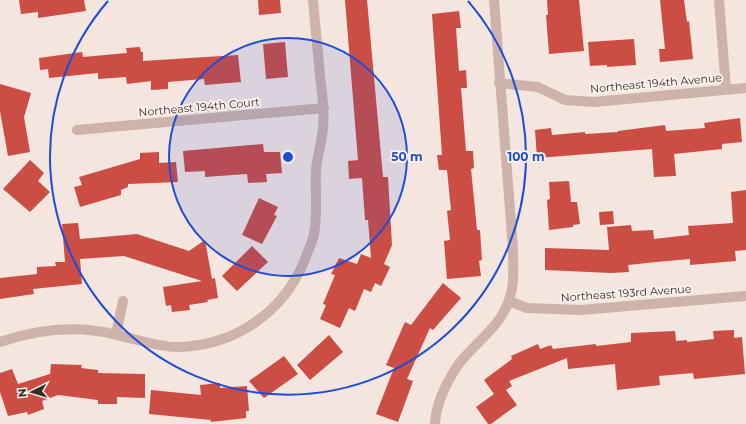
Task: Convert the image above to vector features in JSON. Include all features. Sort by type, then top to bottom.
[{"type":"street","points":[[0,342],[47,330],[81,329],[116,334],[175,347],[195,346],[234,335],[251,326],[267,314],[294,284],[303,266],[314,235],[317,209],[316,168],[323,128],[324,108],[313,0]]},
{"type":"street","points":[[435,424],[436,410],[446,385],[459,364],[486,337],[509,301],[512,284],[513,249],[499,83],[494,0]]},
{"type":"street","points":[[719,0],[726,89]]},
{"type":"street","name":"Northeast 194th Avenue","points":[[499,83],[538,87],[565,100],[594,102],[746,88]]},
{"type":"street","name":"Northeast 194th Court","points":[[77,130],[324,108]]},
{"type":"street","name":"Northeast 193rd Avenue","points":[[509,301],[527,308],[582,310],[746,296]]},
{"type":"street","points":[[116,334],[123,301]]},
{"type":"building","points":[[19,0],[84,0],[86,11],[38,18],[38,12],[21,14]]},
{"type":"building","points":[[258,0],[280,0],[281,13],[259,15]]},
{"type":"building","points":[[345,0],[367,0],[383,177],[388,177],[392,245],[384,264],[390,267],[381,286],[375,283],[371,292],[364,289],[355,311],[349,308],[340,328],[320,319],[326,305],[323,304],[335,275],[331,274],[339,258],[357,264],[361,254],[371,258],[368,220],[365,220],[362,178],[349,179],[348,161],[358,160]]},
{"type":"building","points":[[547,0],[579,0],[584,51],[549,54],[546,15],[548,15]]},
{"type":"building","points":[[660,0],[684,0],[687,22],[689,21],[693,59],[660,62],[659,49],[665,49]]},
{"type":"building","points":[[459,11],[461,28],[456,28],[459,71],[466,70],[467,88],[461,88],[466,151],[473,151],[474,168],[471,169],[477,230],[480,230],[482,260],[479,261],[481,276],[447,279],[444,241],[450,240],[447,211],[451,210],[447,170],[439,170],[437,155],[442,155],[432,14]]},
{"type":"building","points":[[634,39],[636,65],[607,67],[607,65],[590,66],[588,42]]},
{"type":"building","points":[[285,42],[288,77],[266,79],[263,44]]},
{"type":"building","points":[[140,47],[141,52],[143,52],[143,61],[238,55],[241,82],[205,85],[204,79],[168,82],[168,89],[151,90],[151,81],[127,84],[126,77],[98,79],[98,73],[49,78],[48,69],[40,70],[39,58],[82,52],[83,57],[127,53],[126,48]]},
{"type":"building","points":[[0,84],[31,93],[24,117],[30,152],[8,156],[0,111]]},
{"type":"building","points":[[740,118],[742,142],[722,144],[722,149],[674,154],[676,176],[654,177],[652,149],[537,158],[535,130],[551,128],[552,135],[585,132],[585,134],[618,132],[665,125],[666,131],[705,128],[704,123]]},
{"type":"building","points":[[263,144],[264,152],[280,152],[282,173],[266,174],[267,182],[248,183],[247,174],[205,177],[205,171],[185,172],[183,151]]},
{"type":"building","points":[[159,152],[159,163],[176,162],[178,182],[128,184],[128,187],[121,190],[121,195],[80,207],[74,187],[82,185],[79,177],[140,159],[140,153]]},
{"type":"building","points":[[30,160],[44,173],[38,181],[50,192],[30,212],[3,189]]},
{"type":"building","points":[[569,181],[571,202],[577,202],[580,224],[573,225],[573,227],[549,230],[547,200],[550,199],[549,182]]},
{"type":"building","points":[[746,190],[746,250],[735,251],[736,261],[690,265],[690,259],[656,262],[628,265],[629,272],[611,273],[545,270],[545,248],[609,250],[607,227],[631,225],[632,231],[653,230],[654,239],[689,235],[688,226],[733,223],[731,192]]},
{"type":"building","points":[[259,198],[278,207],[274,215],[277,216],[262,244],[242,235]]},
{"type":"building","points":[[613,211],[614,224],[600,225],[599,212]]},
{"type":"building","points":[[78,223],[80,239],[137,234],[189,251],[205,240],[212,279],[215,278],[218,298],[207,300],[208,302],[189,305],[190,310],[172,312],[171,305],[166,306],[163,287],[202,281],[124,256],[80,259],[82,284],[33,289],[34,294],[0,299],[0,278],[37,274],[37,267],[56,266],[55,262],[65,262],[62,224]]},
{"type":"building","points":[[252,246],[268,262],[237,291],[222,276]]},
{"type":"building","points":[[443,283],[461,298],[433,330],[430,328],[407,379],[413,381],[398,422],[376,414],[394,368],[386,365],[405,322],[411,325]]},
{"type":"building","points":[[734,330],[734,338],[742,337],[745,374],[694,379],[693,373],[659,376],[660,385],[617,390],[615,364],[568,369],[567,358],[509,381],[512,386],[506,390],[517,405],[491,424],[488,424],[476,407],[494,394],[484,380],[512,359],[511,356],[538,344],[540,349],[551,345],[553,349],[596,344],[596,346],[631,342],[631,333],[675,331],[676,341],[687,340],[687,342],[714,339],[713,331]]},
{"type":"building","points":[[329,335],[343,352],[310,380],[297,365]]},
{"type":"building","points":[[284,356],[298,374],[264,398],[249,381]]},
{"type":"building","points":[[51,364],[82,365],[81,368],[98,370],[98,373],[145,374],[145,398],[117,397],[117,404],[98,404],[98,400],[58,395],[42,401],[44,409],[28,415],[27,412],[8,416],[0,392],[0,373],[12,369],[18,384],[50,374]]},
{"type":"building","points":[[220,383],[220,388],[247,386],[249,411],[246,411],[246,418],[211,422],[211,420],[149,414],[151,390],[201,395],[200,385]]}]
